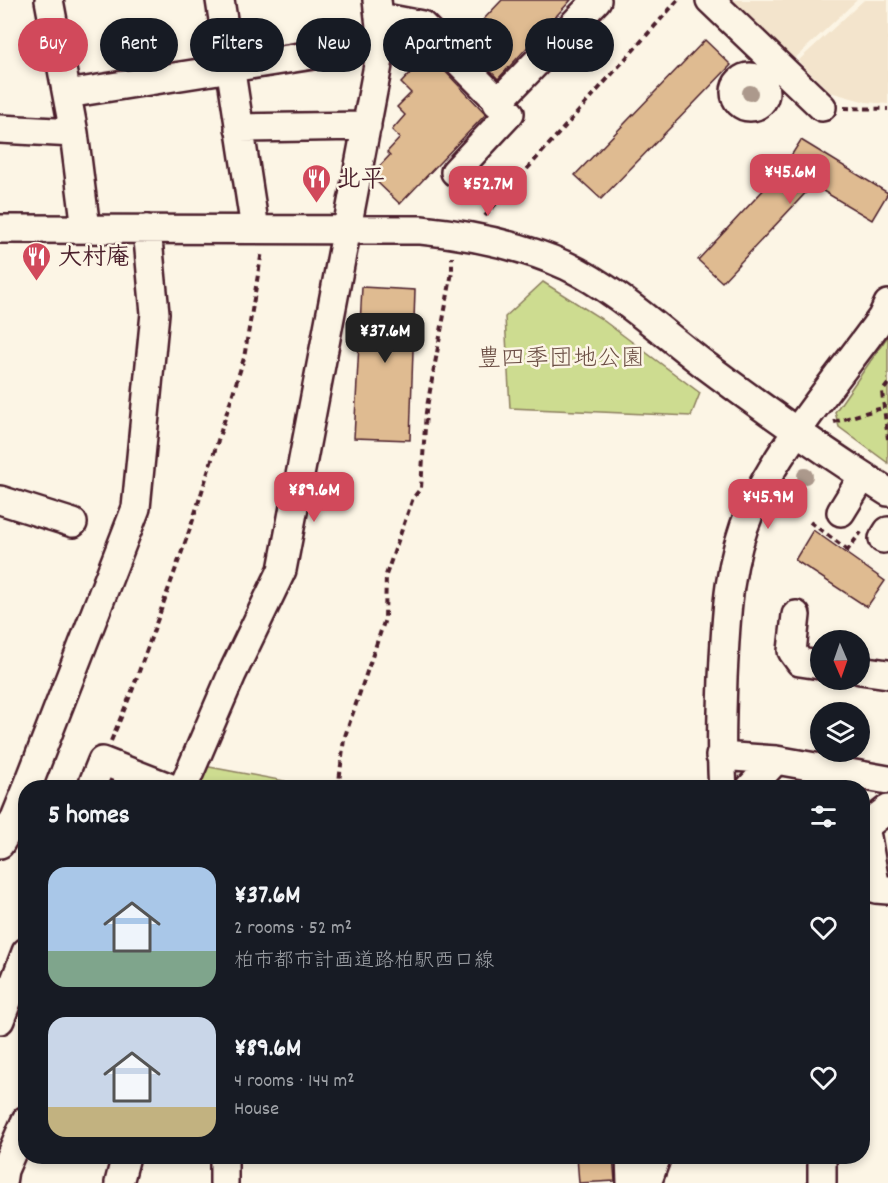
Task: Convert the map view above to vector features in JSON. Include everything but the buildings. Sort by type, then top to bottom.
[{"type":"street","points":[[49,0],[74,133],[86,229]]},
{"type":"street","points":[[220,0],[222,18]]},
{"type":"street","points":[[498,103],[597,0]]},
{"type":"street","points":[[710,0],[768,72],[822,107]]},
{"type":"street","points":[[186,780],[232,674],[282,570],[349,229],[382,44],[379,8],[409,10],[510,113],[455,172]]},
{"type":"street","points":[[284,59],[382,44]]},
{"type":"street","points":[[67,94],[199,72]]},
{"type":"street","points":[[230,72],[259,238]]},
{"type":"street","points":[[239,128],[367,126]]},
{"type":"street","points":[[0,129],[74,133]]},
{"type":"street","points":[[0,229],[147,229],[259,238],[349,229],[454,233],[526,251],[568,267],[609,292],[796,434],[888,492]]},
{"type":"street","points":[[30,780],[136,508],[156,313],[147,229]]},
{"type":"street","points":[[722,780],[720,756],[727,599],[734,556],[752,508],[770,498],[796,434],[848,365],[888,304]]},
{"type":"street","points":[[841,512],[863,476]]},
{"type":"street","points":[[0,500],[73,523]]},
{"type":"street","points":[[796,615],[792,651],[800,662],[810,664]]},
{"type":"street","points":[[870,671],[888,674]]},
{"type":"street","points":[[720,756],[776,760],[888,780]]},
{"type":"street","points":[[757,780],[776,760]]},
{"type":"street","points":[[95,780],[102,761],[151,780]]},
{"type":"street","points":[[870,824],[888,809]]},
{"type":"street","points":[[0,844],[18,810]]},
{"type":"street","points":[[870,854],[876,889],[888,890]]},
{"type":"street","points":[[0,1020],[18,976]]},
{"type":"street","points":[[2,1183],[4,1170],[18,1138]]},
{"type":"street","points":[[119,1183],[124,1164]]},
{"type":"street","points":[[224,1164],[224,1183]]},
{"type":"street","points":[[630,1164],[631,1183]]},
{"type":"street","points":[[647,1183],[654,1164]]},
{"type":"street","points":[[822,1164],[822,1183]]},
{"type":"path","points":[[485,216],[678,0]]},
{"type":"path","points":[[822,107],[888,109]]},
{"type":"path","points":[[102,761],[132,691],[191,526],[244,358],[259,238]]},
{"type":"path","points":[[339,780],[344,739],[385,619],[386,575],[413,498],[421,488],[426,412],[452,272],[452,252]]},
{"type":"path","points":[[888,384],[882,392],[882,408],[888,439]]},
{"type":"path","points":[[833,422],[882,408]]},
{"type":"path","points":[[810,522],[847,551],[878,532]]},
{"type":"shaded area","points":[[728,0],[857,0],[791,62]]},
{"type":"shaded area","points":[[864,0],[888,0],[888,104],[866,102],[830,92],[798,61]]},
{"type":"green space","name":"豊四季団地公園","points":[[543,282],[600,318],[700,393],[691,416],[510,408],[505,317]]},
{"type":"green space","points":[[888,336],[888,463],[839,427],[835,412]]},
{"type":"green space","points":[[204,766],[280,780],[200,780]]},
{"type":"place","name":"北平","points":[[316,204]]},
{"type":"place","name":"大村庵","points":[[37,282]]}]
